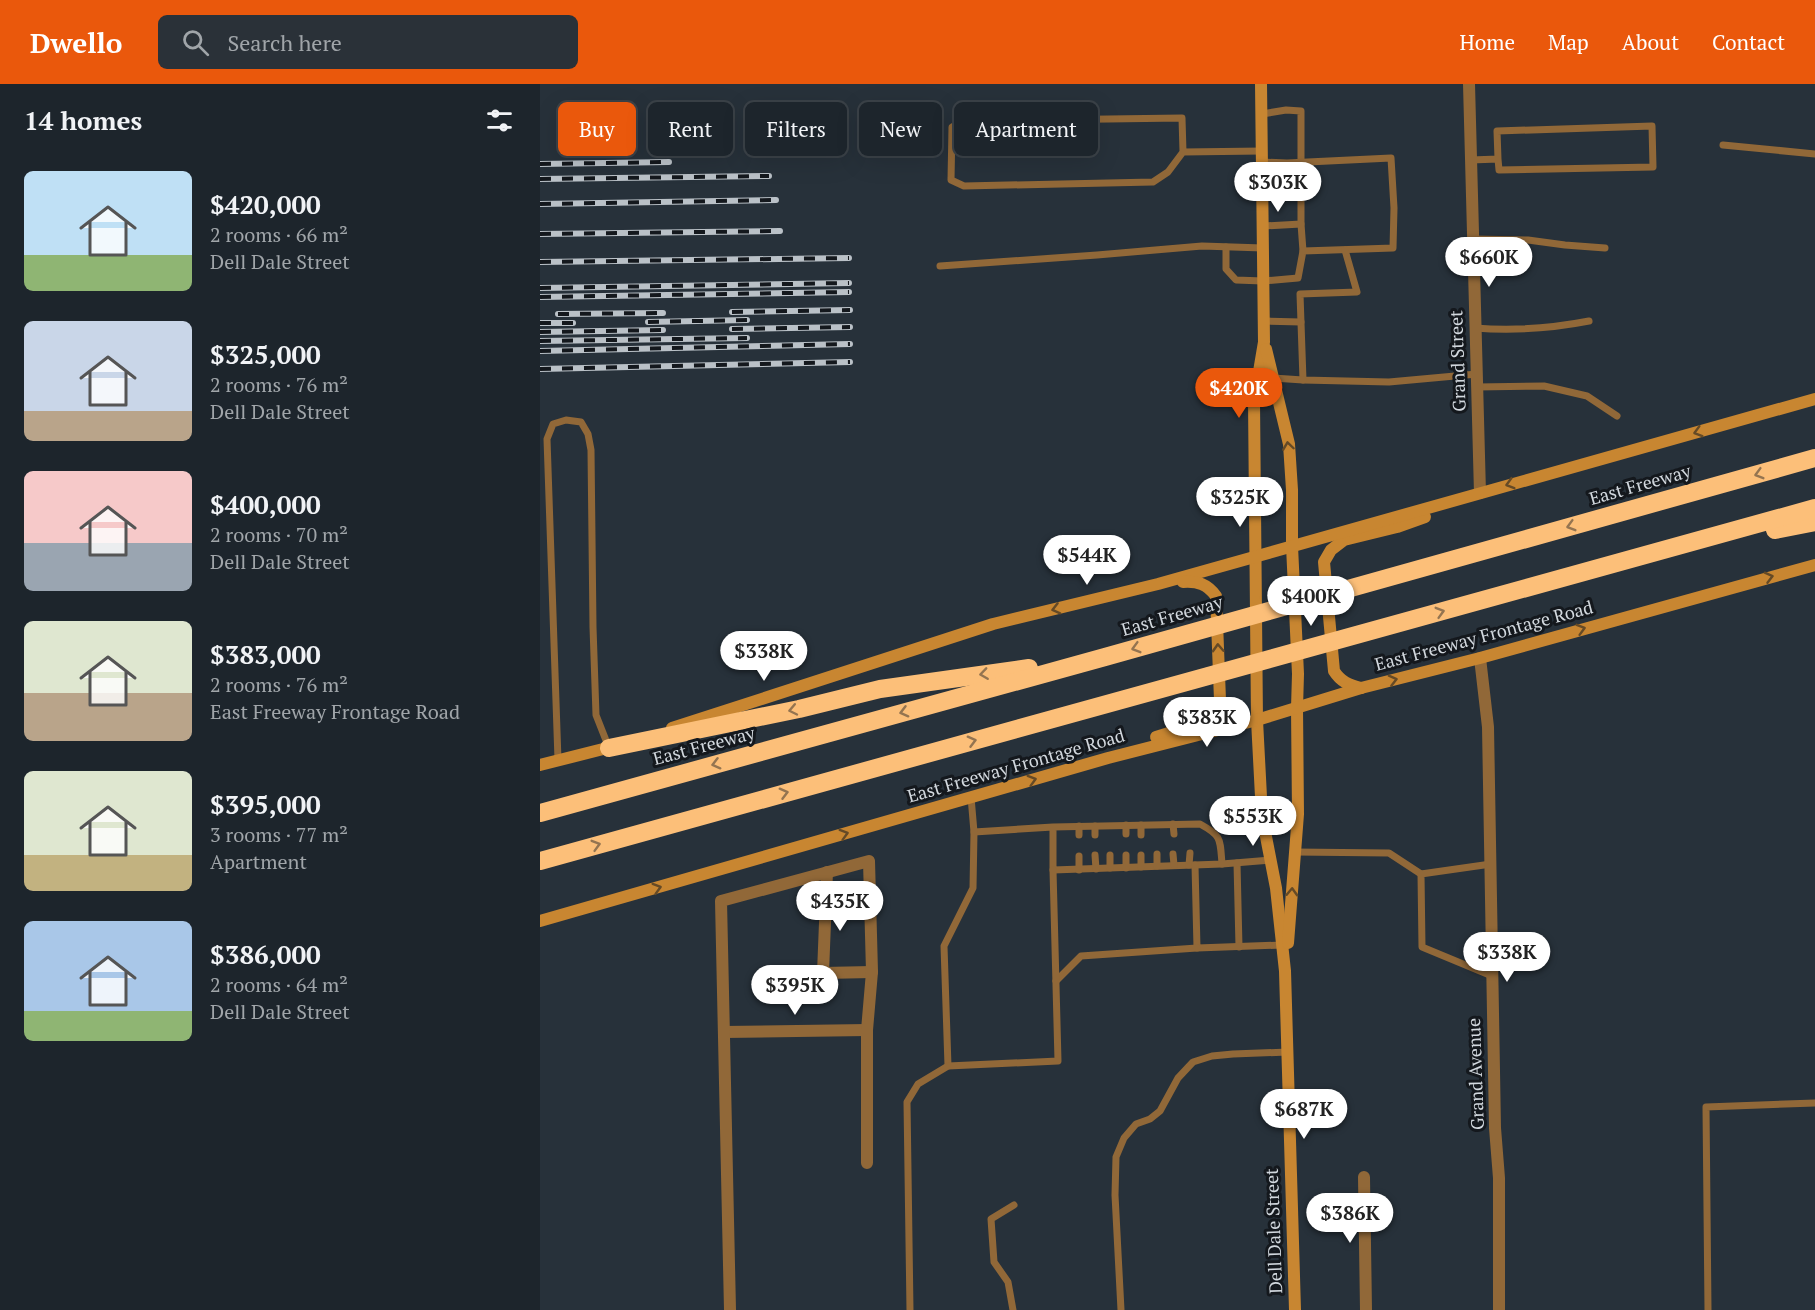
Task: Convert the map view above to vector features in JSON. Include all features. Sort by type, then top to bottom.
[{"type":"highway","name":"East Freeway","points":[[540,813],[1815,458]]},
{"type":"highway","points":[[540,861],[1815,508]]},
{"type":"highway","points":[[1647,555],[1815,522]]},
{"type":"highway","points":[[609,748],[799,709],[880,689],[1105,657]]},
{"type":"main road","name":"Dell Dale Street","points":[[1261,84],[1264,342],[1254,401],[1257,720],[1262,816],[1276,888],[1285,971],[1295,1310]]},
{"type":"main road","name":"Dell Dale Street","points":[[1264,342],[1289,444],[1292,490],[1292,546],[1298,674],[1298,814],[1285,971]]},
{"type":"main road","points":[[540,765],[609,748],[993,624],[1158,584],[1815,399]]},
{"type":"main road","points":[[1361,688],[1348,684],[1334,671],[1324,562],[1331,550],[1344,540],[1424,518],[1446,503]]},
{"type":"main road","name":"East Freeway Frontage Road","points":[[540,921],[1108,758],[1257,720],[1361,688],[1480,658],[1815,565]]},
{"type":"main road","points":[[1108,758],[1127,747],[1207,721],[1218,713],[1220,700],[1216,596],[1210,588],[1197,581],[1158,584]]},
{"type":"street","name":"Grand Street","points":[[1469,84],[1480,493]]},
{"type":"street","name":"Grand Avenue","points":[[1480,658],[1488,727],[1499,1310]]},
{"type":"street","points":[[729,1310],[721,901],[869,861],[872,972],[867,1030],[867,1163]]},
{"type":"street","points":[[827,872],[823,973],[872,972]]},
{"type":"street","points":[[724,1032],[867,1030]]},
{"type":"street","points":[[1364,1177],[1366,1310]]},
{"type":"lane","points":[[1226,247],[1226,269],[1236,280],[1263,281],[1298,278],[1303,251],[1301,111],[1286,110],[1262,114]]},
{"type":"lane","points":[[1182,118],[1183,152],[1168,172],[1153,182],[964,186],[951,180],[952,127],[963,122],[1182,118]]},
{"type":"lane","points":[[1652,126],[1653,167],[1498,170],[1498,159],[1497,130],[1652,126]]},
{"type":"lane","points":[[1723,145],[1815,154]]},
{"type":"lane","points":[[1183,152],[1262,156],[1301,162],[1391,158],[1394,208],[1393,248],[1303,251]]},
{"type":"lane","points":[[1471,160],[1498,159]]},
{"type":"lane","points":[[1263,226],[1301,224]]},
{"type":"lane","points":[[1473,239],[1528,240],[1605,248]]},
{"type":"lane","points":[[940,266],[1202,246],[1263,248]]},
{"type":"lane","points":[[1303,380],[1300,294],[1357,292],[1345,250]]},
{"type":"lane","points":[[1264,321],[1301,322]]},
{"type":"lane","points":[[1475,328],[1551,327],[1589,321]]},
{"type":"lane","points":[[1273,378],[1389,382],[1477,374]]},
{"type":"lane","points":[[1477,387],[1544,386],[1587,396],[1617,416]]},
{"type":"lane","points":[[558,760],[547,439],[553,424],[566,420],[581,422],[588,434],[591,450],[596,715],[609,748]]},
{"type":"lane","points":[[948,1066],[944,946],[973,888],[974,832],[971,797]]},
{"type":"lane","points":[[1173,824],[1174,834]]},
{"type":"lane","points":[[1189,824],[1190,833]]},
{"type":"lane","points":[[974,832],[1079,826],[1095,826],[1110,830],[1126,825],[1200,824],[1216,832],[1221,845],[1221,864]]},
{"type":"lane","points":[[1126,825],[1126,834]]},
{"type":"lane","points":[[1141,825],[1142,835]]},
{"type":"lane","points":[[1157,825],[1157,833]]},
{"type":"lane","points":[[1079,826],[1079,836]]},
{"type":"lane","points":[[1095,826],[1095,835]]},
{"type":"lane","points":[[910,1310],[907,1102],[918,1084],[948,1066],[1058,1061],[1053,827]]},
{"type":"lane","points":[[1295,852],[1389,853],[1421,874],[1491,864]]},
{"type":"lane","points":[[1190,853],[1197,948]]},
{"type":"lane","points":[[1157,854],[1157,866]]},
{"type":"lane","points":[[1173,854],[1174,866]]},
{"type":"lane","points":[[1095,855],[1096,869]]},
{"type":"lane","points":[[1110,855],[1110,868]]},
{"type":"lane","points":[[1126,855],[1126,867]]},
{"type":"lane","points":[[1142,855],[1142,867]]},
{"type":"lane","points":[[1079,856],[1079,870]]},
{"type":"lane","points":[[1053,870],[1271,861]]},
{"type":"lane","points":[[1237,862],[1239,947]]},
{"type":"lane","points":[[1421,874],[1422,946],[1492,976]]},
{"type":"lane","points":[[1056,981],[1081,956],[1282,945]]},
{"type":"lane","points":[[1121,1310],[1115,1195],[1116,1157],[1124,1138],[1136,1124],[1150,1119],[1160,1111],[1178,1078],[1193,1062],[1212,1056],[1288,1052]]},
{"type":"lane","points":[[1708,1310],[1706,1107],[1815,1103]]},
{"type":"lane","points":[[1013,1310],[1008,1282],[994,1262],[991,1219],[1014,1205]]},
{"type":"railway","points":[[540,164],[669,162]]},
{"type":"railway","points":[[540,179],[769,176]]},
{"type":"railway","points":[[540,204],[776,200]]},
{"type":"railway","points":[[540,234],[780,231]]},
{"type":"railway","points":[[540,262],[849,258]]},
{"type":"railway","points":[[540,288],[849,283]]},
{"type":"railway","points":[[540,297],[849,292]]},
{"type":"railway","points":[[732,312],[850,310]]},
{"type":"railway","points":[[558,314],[663,313]]},
{"type":"railway","points":[[648,322],[747,320]]},
{"type":"railway","points":[[540,323],[573,323]]},
{"type":"railway","points":[[732,329],[850,327]]},
{"type":"railway","points":[[540,332],[663,330]]},
{"type":"railway","points":[[540,341],[747,338]]},
{"type":"railway","points":[[540,351],[850,344]]},
{"type":"railway","points":[[540,369],[850,362]]}]
